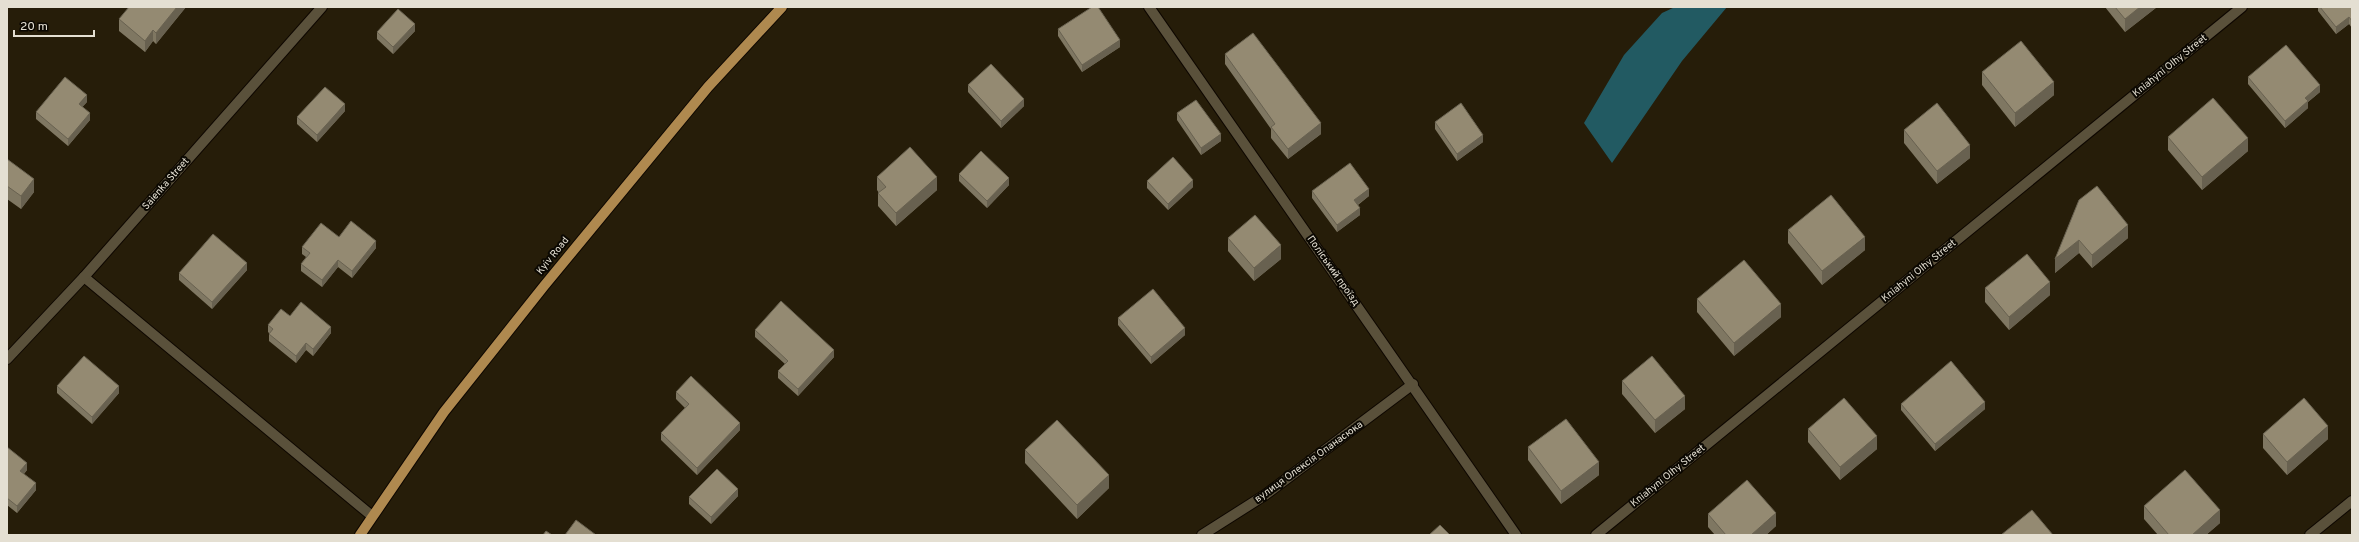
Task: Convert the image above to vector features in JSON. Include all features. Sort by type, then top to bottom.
[{"type":"main road","name":"Kyiv Road","points":[[360,535],[444,412],[544,286],[708,87],[782,7]]},
{"type":"street","name":"Saienka Street","points":[[7,359],[84,277],[322,7]]},
{"type":"street","name":"Поліський проїзд","points":[[1149,7],[1413,384],[1516,535]]},
{"type":"street","name":"Kniahyni Olhy Street","points":[[1596,535],[2242,7]]},
{"type":"street","points":[[84,277],[372,516]]},
{"type":"street","name":"вулиця Олексія Опанасюка","points":[[1202,535],[1265,495],[1413,384]]},
{"type":"street","points":[[2310,535],[2352,501]]},
{"type":"water","points":[[1675,7],[1727,7],[1682,61],[1612,163],[1584,123],[1624,55],[1662,13]]},
{"type":"building","points":[[129,7],[177,7],[156,33],[153,30],[145,41],[119,19]]},
{"type":"building","points":[[1092,7],[1098,7],[1120,40],[1082,65],[1058,29]]},
{"type":"building","points":[[2115,7],[2140,7],[2125,19]]},
{"type":"building","points":[[2320,7],[2352,7],[2352,21],[2349,17],[2336,27]]},
{"type":"building","points":[[398,9],[415,24],[393,47],[377,32]]},
{"type":"building","points":[[1253,33],[1321,123],[1288,149],[1271,127],[1275,124],[1225,54]]},
{"type":"building","points":[[2021,41],[2054,82],[2015,113],[1982,72]]},
{"type":"building","points":[[2286,45],[2320,85],[2305,98],[2308,101],[2285,121],[2248,77]]},
{"type":"building","points":[[991,64],[1024,99],[1001,121],[968,85]]},
{"type":"building","points":[[65,77],[87,95],[79,104],[90,113],[68,139],[36,112]]},
{"type":"building","points":[[325,87],[345,104],[317,135],[297,117]]},
{"type":"building","points":[[2213,98],[2248,138],[2202,177],[2168,137]]},
{"type":"building","points":[[1196,100],[1221,134],[1201,148],[1177,113]]},
{"type":"building","points":[[1461,103],[1483,135],[1457,154],[1435,122]]},
{"type":"building","points":[[1937,103],[1970,145],[1937,171],[1904,130]]},
{"type":"building","points":[[910,147],[937,177],[896,213],[878,193],[886,187],[877,177]]},
{"type":"building","points":[[981,151],[1009,178],[987,201],[959,174]]},
{"type":"building","points":[[1173,157],[1193,180],[1168,204],[1147,181]]},
{"type":"building","points":[[7,159],[34,179],[21,196],[7,186]]},
{"type":"building","points":[[1350,163],[1369,189],[1354,200],[1360,208],[1337,225],[1312,191]]},
{"type":"building","points":[[2097,186],[2128,225],[2092,255],[2079,240],[2055,259],[2079,200]]},
{"type":"building","points":[[1831,195],[1865,237],[1822,271],[1788,230]]},
{"type":"building","points":[[1255,215],[1281,245],[1254,268],[1228,238]]},
{"type":"building","points":[[351,221],[376,241],[352,271],[338,260],[322,280],[301,264],[310,253],[302,247],[321,223],[339,237]]},
{"type":"building","points":[[213,234],[247,263],[212,302],[179,273]]},
{"type":"building","points":[[2027,254],[2050,282],[2009,317],[1985,288]]},
{"type":"building","points":[[1744,260],[1781,304],[1734,343],[1697,299]]},
{"type":"building","points":[[1153,289],[1185,328],[1151,357],[1118,318]]},
{"type":"building","points":[[781,301],[834,350],[798,389],[778,371],[788,361],[755,330]]},
{"type":"building","points":[[301,302],[331,327],[313,349],[306,343],[296,356],[269,334],[273,329],[268,325],[281,309],[290,316]]},
{"type":"building","points":[[84,356],[119,386],[92,417],[57,386]]},
{"type":"building","points":[[1652,356],[1685,396],[1655,420],[1622,381]]},
{"type":"building","points":[[1951,361],[1985,402],[1935,444],[1901,404]]},
{"type":"building","points":[[691,376],[740,423],[697,468],[661,433],[689,404],[676,392]]},
{"type":"building","points":[[1844,398],[1877,436],[1840,467],[1808,429]]},
{"type":"building","points":[[2304,398],[2328,426],[2287,462],[2263,434]]},
{"type":"building","points":[[1566,419],[1599,462],[1561,491],[1528,447]]},
{"type":"building","points":[[1057,420],[1109,475],[1077,505],[1025,450]]},
{"type":"building","points":[[7,447],[27,463],[20,471],[36,483],[17,506],[7,498]]},
{"type":"building","points":[[717,469],[738,489],[711,517],[689,497]]},
{"type":"building","points":[[2185,470],[2220,510],[2192,535],[2169,535],[2144,506]]},
{"type":"building","points":[[1747,480],[1776,513],[1751,535],[1726,535],[1708,514]]},
{"type":"building","points":[[2032,510],[2053,535],[2001,535]]},
{"type":"building","points":[[576,520],[596,535],[565,535]]},
{"type":"building","points":[[1440,525],[1450,535],[1429,535]]},
{"type":"building","points":[[546,531],[552,535],[543,535]]}]
